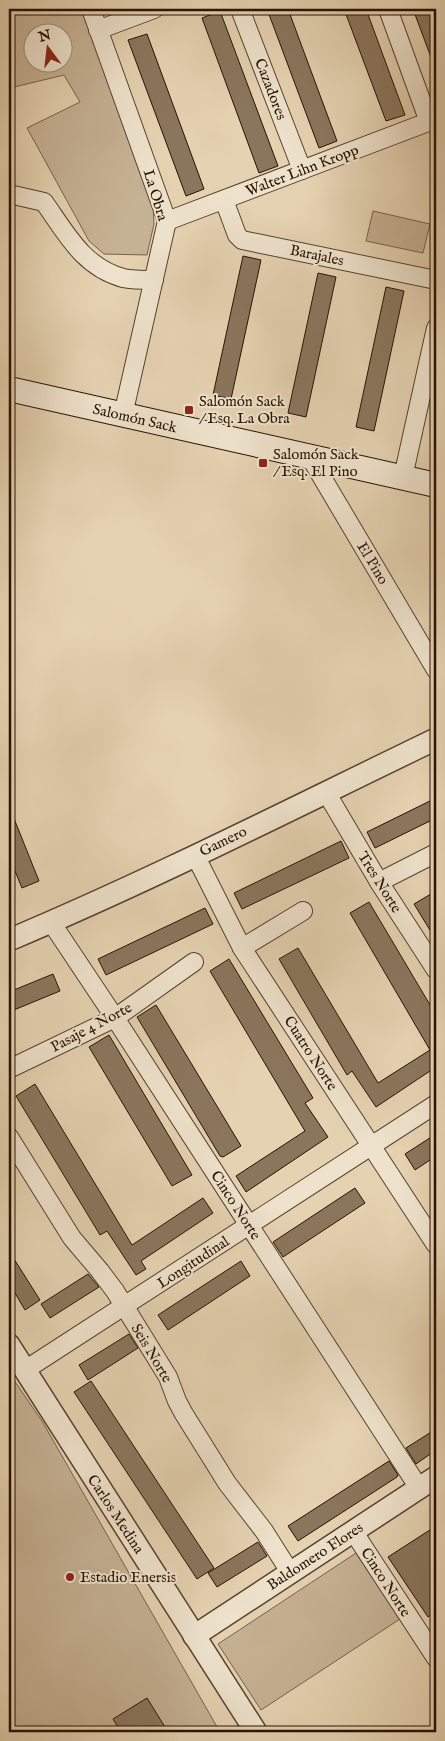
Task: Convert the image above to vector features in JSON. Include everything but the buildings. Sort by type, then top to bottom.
[{"type":"main road","name":"Salomón Sack","points":[[9,390],[436,485]]},
{"type":"street","name":"La Obra","points":[[91,9],[168,221],[123,415]]},
{"type":"street","points":[[98,30],[154,9]]},
{"type":"street","name":"Cazadores","points":[[240,9],[302,170]]},
{"type":"street","points":[[388,9],[433,121]]},
{"type":"street","name":"Walter Lihn Kropp","points":[[168,221],[433,121]]},
{"type":"street","points":[[9,194],[44,202],[71,242],[92,264],[123,278],[154,280]]},
{"type":"street","name":"Barajales","points":[[224,200],[237,235],[242,240],[436,280]]},
{"type":"street","points":[[403,478],[436,328]]},
{"type":"street","name":"El Pino","points":[[310,457],[436,670]]},
{"type":"street","name":"Gamero","points":[[9,940],[195,855],[436,739]]},
{"type":"street","name":"Tres Norte","points":[[326,792],[379,882],[436,970]]},
{"type":"street","points":[[379,882],[436,853]]},
{"type":"street","name":"Cuatro Norte","points":[[195,855],[242,948],[436,1245]]},
{"type":"street","points":[[242,948],[304,911]]},
{"type":"street","name":"Cinco Norte","points":[[51,922],[249,1225],[428,1483]]},
{"type":"street","name":"Pasaje 4 Norte","points":[[9,1069],[115,1018],[194,962]]},
{"type":"street","name":"Longitudinal","points":[[25,1370],[436,1104]]},
{"type":"street","name":"Seis Norte","points":[[9,1137],[64,1226],[100,1271],[124,1306],[168,1377],[184,1414],[227,1483],[264,1531],[290,1572]]},
{"type":"street","name":"Carlos Medina","points":[[9,1345],[256,1732]]},
{"type":"street","name":"Baldomero Flores","points":[[194,1636],[428,1483]]},
{"type":"street","name":"Cinco Norte","points":[[353,1531],[436,1658]]},
{"type":"shaded area","points":[[9,9],[83,9],[153,205],[154,224],[147,255],[104,254],[89,241],[27,128],[80,102],[64,75],[10,88]]},
{"type":"shaded area","points":[[373,211],[430,224],[423,253],[366,241]]},
{"type":"shaded area","name":"Estadio Enersis","points":[[9,1373],[42,1421],[220,1732],[9,1732]]},
{"type":"shaded area","points":[[356,1553],[400,1619],[261,1710],[218,1644]]},
{"type":"place","name":"Salomón Sack / Esq. La Obra","points":[[189,410]]},
{"type":"place","name":"Salomón Sack / Esq. El Pino","points":[[263,463]]},
{"type":"place","name":"Estadio Enersis","points":[[70,1577]]}]
